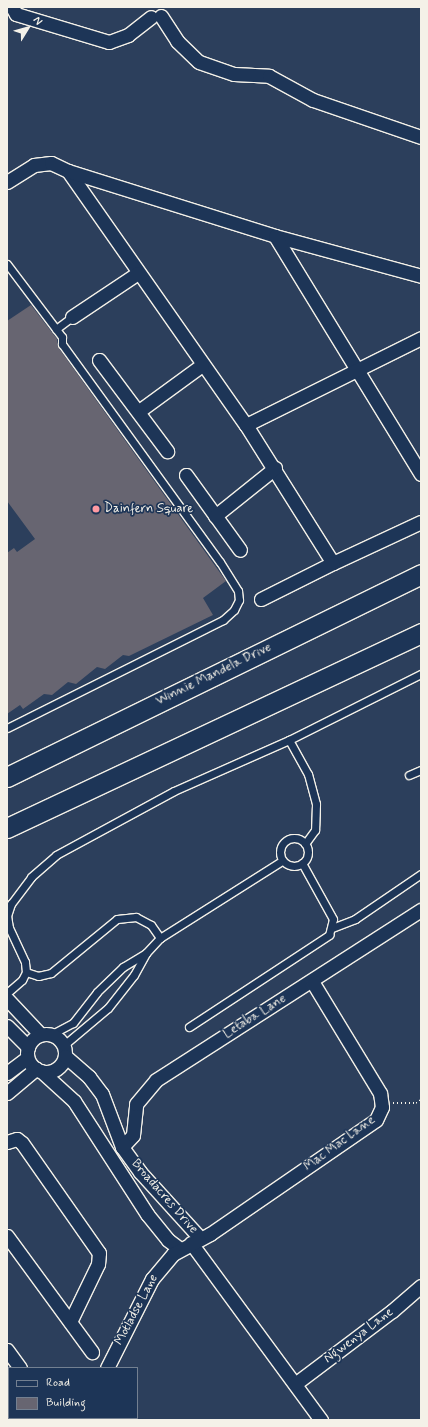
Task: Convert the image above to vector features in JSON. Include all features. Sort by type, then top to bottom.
[{"type":"main road","name":"Winnie Mandela Drive","points":[[7,777],[421,574]]},
{"type":"main road","points":[[7,828],[421,634]]},
{"type":"street","points":[[12,7],[16,14],[109,42],[128,35],[156,12],[177,41],[199,62],[234,74],[269,76],[327,106],[421,137]]},
{"type":"street","points":[[7,182],[34,165],[51,163],[68,171],[275,236],[421,276]]},
{"type":"street","points":[[68,171],[202,365],[246,425],[275,468],[333,563]]},
{"type":"street","points":[[275,236],[421,474]]},
{"type":"street","points":[[72,317],[138,272]]},
{"type":"street","points":[[246,425],[358,371],[421,338]]},
{"type":"street","points":[[99,360],[139,411],[167,451]]},
{"type":"street","points":[[139,411],[202,365]]},
{"type":"street","points":[[215,516],[275,468]]},
{"type":"street","points":[[186,476],[240,550]]},
{"type":"street","points":[[261,599],[333,563],[421,522]]},
{"type":"street","name":"Letaba Lane","points":[[122,1148],[133,1135],[136,1104],[156,1080],[421,910]]},
{"type":"street","name":"Mac Mac Lane","points":[[191,1244],[368,1127],[376,1120],[382,1101],[312,981]]},
{"type":"street","points":[[7,999],[64,1051],[58,1067],[53,1070],[38,1070],[7,1093]]},
{"type":"street","points":[[7,1026],[27,1052],[38,1070]]},
{"type":"street","points":[[7,1073],[27,1052],[32,1039],[46,1034]]},
{"type":"street","name":"Broadacres Drive","points":[[64,1051],[89,1077],[102,1094],[122,1148],[321,1420]]},
{"type":"street","name":"Broadacres Drive","points":[[38,1070],[74,1100],[147,1214],[168,1240],[191,1244]]},
{"type":"street","points":[[7,1142],[17,1139],[22,1143],[99,1252],[98,1264],[70,1322]]},
{"type":"street","points":[[7,1236],[92,1352]]},
{"type":"street","name":"Motladse Lane","points":[[108,1367],[152,1279],[168,1259],[191,1244]]},
{"type":"street","name":"Ngwenya Lane","points":[[295,1384],[392,1311],[421,1286]]},
{"type":"street","points":[[7,1350],[19,1367]]},
{"type":"lane","points":[[7,264],[62,337],[62,344],[228,574],[238,591],[239,600],[234,610],[223,620],[7,728]]},
{"type":"lane","points":[[56,329],[72,317]]},
{"type":"lane","points":[[7,992],[22,980],[26,972],[26,962],[9,928],[8,916],[11,904],[31,877],[56,855],[174,791],[289,740],[421,674]]},
{"type":"lane","points":[[289,740],[308,774],[316,804],[315,830],[304,844]]},
{"type":"lane","points":[[409,775],[421,770]]},
{"type":"lane","points":[[295,838],[304,844],[308,854],[302,864],[292,866],[282,861],[280,851],[285,841],[295,838]]},
{"type":"lane","points":[[64,1051],[108,1008],[134,975],[146,953],[160,938],[282,861]]},
{"type":"lane","points":[[189,1027],[329,936],[333,919],[302,864]]},
{"type":"lane","points":[[332,928],[355,918],[421,874]]},
{"type":"lane","points":[[26,972],[38,976],[51,973],[117,920],[136,917],[152,925],[160,938]]},
{"type":"lane","points":[[46,1034],[73,1023],[97,992],[123,966],[146,953]]},
{"type":"path","points":[[382,1101],[396,1104],[416,1103],[421,1100]]},
{"type":"building","name":"Dainfern Square","points":[[31,305],[57,339],[58,347],[226,581],[203,598],[213,615],[129,656],[123,655],[105,669],[97,667],[76,684],[68,682],[52,695],[44,694],[23,709],[20,705],[7,714],[7,553],[14,548],[17,552],[35,539],[7,501],[7,321]]},
{"type":"place","name":"Dainfern Square","points":[[96,509]]}]
